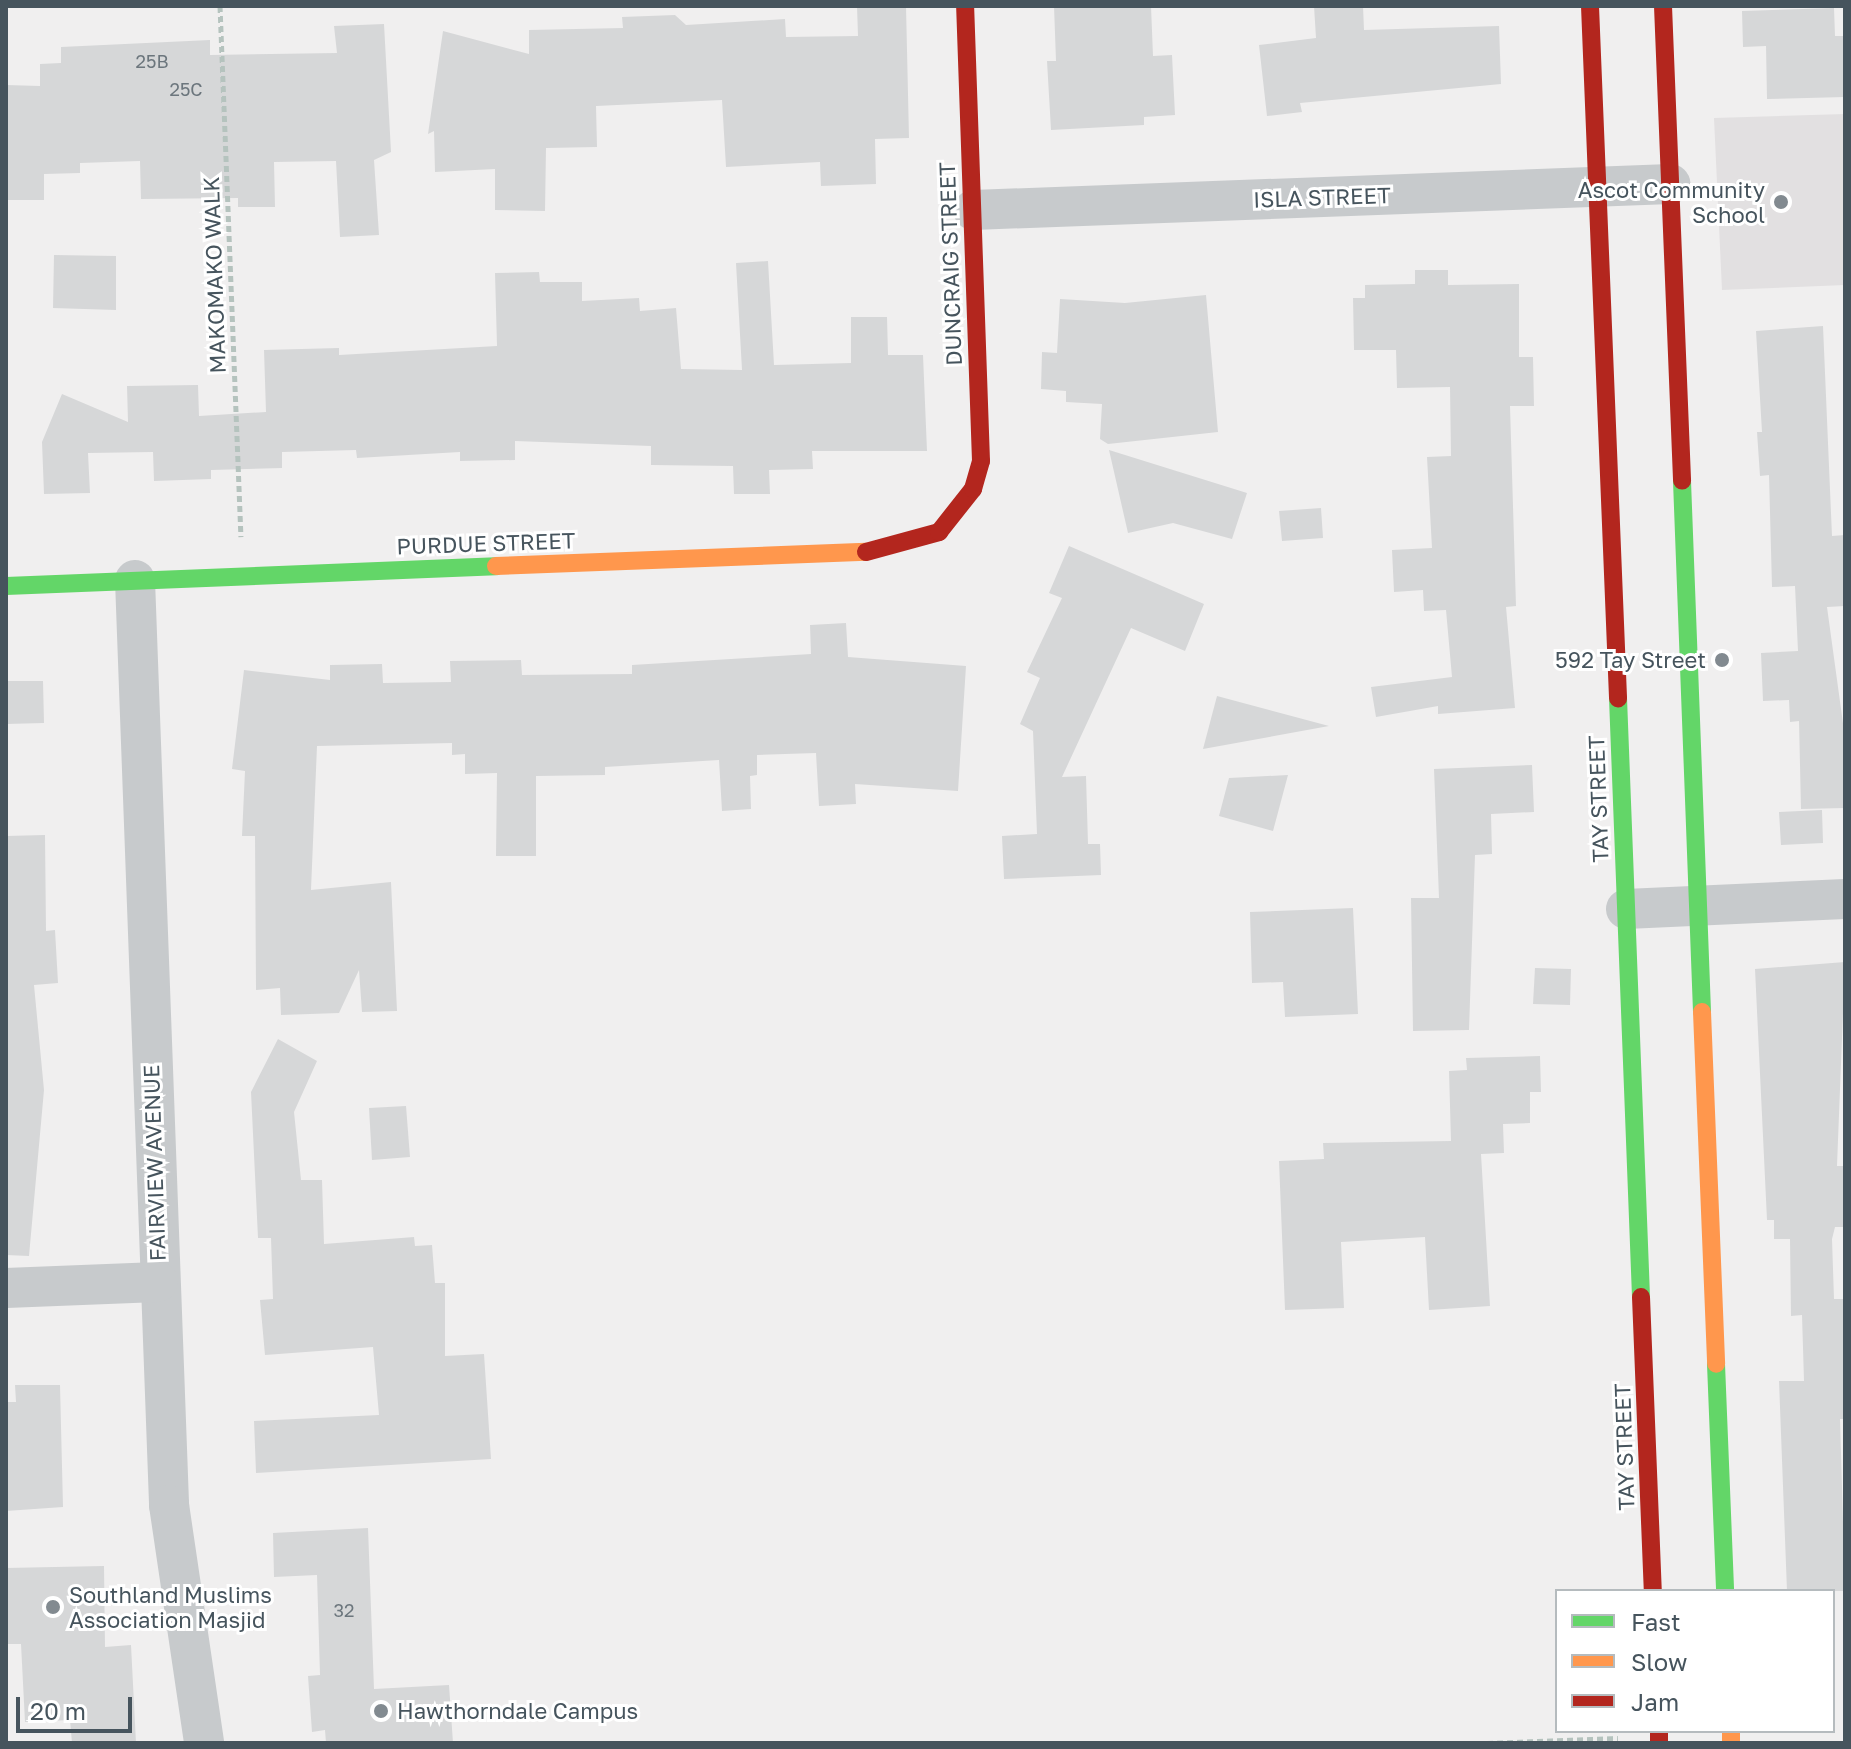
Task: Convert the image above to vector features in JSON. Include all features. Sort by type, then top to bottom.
[{"type":"main road","name":"DUNCRAIG STREET","points":[[957,515],[981,461],[965,6]]},
{"type":"main road","name":"TAY STREET","points":[[1590,6],[1653,1589]]},
{"type":"main road","points":[[1663,6],[1725,1589]]},
{"type":"main road","name":"PURDUE STREET","points":[[6,586],[881,551],[915,545],[957,515]]},
{"type":"street","name":"ISLA STREET","points":[[973,210],[1671,184]]},
{"type":"street","name":"FAIRVIEW AVENUE","points":[[135,580],[158,1282],[169,1505],[204,1743]]},
{"type":"street","points":[[1626,909],[1845,899]]},
{"type":"street","points":[[6,1288],[158,1282]]},
{"type":"path","name":"MAKOMAKO WALK","points":[[220,6],[241,543]]},
{"type":"path","points":[[1487,1743],[1620,1738]]},
{"type":"shaded area","name":"Ascot Community School","points":[[1845,114],[1845,285],[1722,290],[1714,118]]},
{"type":"building","points":[[857,6],[906,6],[909,138],[875,139],[876,184],[821,186],[820,162],[726,167],[722,100],[596,106],[597,147],[546,148],[545,211],[495,210],[495,169],[435,172],[434,131],[428,134],[443,31],[529,54],[529,30],[623,28],[622,17],[675,15],[686,25],[785,19],[786,37],[858,36]]},
{"type":"building","points":[[1054,6],[1151,6],[1153,56],[1172,55],[1175,115],[1144,117],[1144,125],[1051,130],[1047,61],[1056,61]]},
{"type":"building","points":[[1314,6],[1363,6],[1364,30],[1499,26],[1501,84],[1300,103],[1302,112],[1267,116],[1259,45],[1316,38]]},
{"type":"building","points":[[1834,8],[1835,36],[1845,36],[1845,97],[1767,99],[1766,46],[1743,47],[1742,11]]},
{"type":"building","points":[[384,24],[391,152],[374,160],[379,235],[340,237],[336,161],[274,162],[275,207],[238,207],[238,198],[141,199],[140,161],[80,163],[80,173],[44,174],[44,200],[7,200],[6,85],[40,86],[40,64],[61,63],[61,47],[210,40],[210,55],[337,53],[334,26]]},
{"type":"building","points":[[54,255],[116,256],[116,310],[53,308]]},
{"type":"building","points":[[768,261],[774,365],[851,363],[851,317],[887,317],[888,355],[923,355],[927,451],[812,451],[813,469],[769,470],[770,494],[734,494],[733,466],[651,465],[651,446],[515,441],[515,460],[460,461],[460,452],[357,458],[356,450],[282,452],[282,468],[211,470],[211,479],[154,481],[153,452],[88,453],[90,493],[44,494],[42,442],[62,394],[128,422],[127,386],[198,385],[199,416],[266,412],[264,350],[339,348],[339,355],[497,346],[495,273],[539,272],[540,282],[582,282],[582,301],[639,298],[640,311],[676,308],[681,369],[742,370],[736,263]]},
{"type":"building","points":[[1415,270],[1448,270],[1448,285],[1519,284],[1519,357],[1533,357],[1534,406],[1510,406],[1516,606],[1506,607],[1515,708],[1438,714],[1438,706],[1376,717],[1371,687],[1452,677],[1446,610],[1424,611],[1423,590],[1394,592],[1392,550],[1432,548],[1427,457],[1451,456],[1450,387],[1397,388],[1396,350],[1354,350],[1353,298],[1365,298],[1365,285],[1415,284]]},
{"type":"building","points":[[1206,295],[1218,432],[1108,444],[1100,439],[1102,404],[1066,402],[1066,391],[1041,389],[1042,352],[1057,353],[1060,299],[1125,303]]},
{"type":"building","points":[[1823,326],[1832,536],[1845,535],[1845,606],[1827,607],[1845,738],[1845,808],[1801,809],[1799,721],[1790,722],[1789,700],[1763,701],[1761,653],[1798,651],[1795,586],[1772,587],[1769,475],[1760,476],[1757,432],[1762,432],[1756,331]]},
{"type":"building","points":[[1109,450],[1247,493],[1232,539],[1173,523],[1128,533]]},
{"type":"building","points":[[1321,508],[1323,538],[1282,541],[1279,511]]},
{"type":"building","points":[[1069,546],[1204,604],[1185,651],[1131,628],[1062,777],[1086,776],[1088,844],[1100,844],[1101,875],[1004,879],[1002,836],[1037,834],[1033,731],[1020,724],[1040,678],[1027,672],[1062,598],[1049,593]]},
{"type":"building","points":[[846,623],[848,657],[966,666],[958,791],[855,784],[856,804],[819,806],[816,753],[757,755],[757,775],[750,776],[751,809],[722,811],[719,760],[605,767],[605,775],[536,776],[536,856],[496,856],[497,773],[465,774],[465,754],[452,755],[452,743],[317,746],[311,890],[391,882],[397,1011],[362,1012],[359,970],[339,1013],[281,1015],[280,988],[256,990],[255,836],[242,836],[245,771],[232,769],[244,670],[330,680],[330,665],[382,664],[383,683],[451,682],[450,661],[521,660],[522,675],[632,674],[632,665],[811,654],[810,625]]},
{"type":"building","points":[[6,681],[43,681],[44,723],[6,724]]},
{"type":"building","points":[[1217,696],[1329,726],[1203,749]]},
{"type":"building","points":[[1532,765],[1534,812],[1491,814],[1492,854],[1475,855],[1469,1030],[1413,1031],[1411,898],[1439,898],[1434,769]]},
{"type":"building","points":[[1288,775],[1273,831],[1219,816],[1229,778]]},
{"type":"building","points":[[1822,810],[1823,843],[1781,845],[1779,812]]},
{"type":"building","points":[[45,835],[46,931],[55,930],[58,983],[34,985],[44,1090],[29,1256],[6,1255],[6,836]]},
{"type":"building","points":[[1353,908],[1358,1014],[1285,1017],[1283,982],[1252,983],[1250,912]]},
{"type":"building","points":[[1845,962],[1837,1166],[1845,1166],[1845,1227],[1835,1227],[1832,1239],[1834,1299],[1845,1299],[1845,1419],[1840,1419],[1845,1591],[1787,1589],[1779,1381],[1804,1381],[1802,1315],[1791,1316],[1790,1239],[1774,1239],[1774,1220],[1767,1220],[1755,969]]},
{"type":"building","points":[[1535,968],[1571,969],[1570,1005],[1533,1004]]},
{"type":"building","points":[[278,1039],[317,1061],[294,1112],[301,1180],[322,1180],[324,1244],[414,1237],[415,1246],[432,1245],[435,1283],[445,1283],[445,1356],[484,1354],[491,1459],[256,1473],[254,1421],[379,1415],[373,1347],[265,1355],[260,1300],[273,1299],[271,1238],[258,1238],[251,1092]]},
{"type":"building","points":[[1540,1056],[1541,1092],[1530,1092],[1530,1123],[1503,1124],[1504,1153],[1481,1154],[1490,1306],[1429,1310],[1425,1237],[1341,1242],[1344,1308],[1285,1310],[1279,1161],[1324,1159],[1323,1143],[1451,1141],[1449,1071],[1467,1070],[1466,1058]]},
{"type":"building","points":[[406,1106],[410,1157],[372,1160],[369,1108]]},
{"type":"building","points":[[15,1385],[60,1385],[63,1507],[6,1511],[6,1402],[16,1402]]},
{"type":"building","points":[[368,1528],[374,1689],[449,1685],[453,1743],[326,1743],[325,1730],[312,1732],[308,1676],[320,1675],[317,1575],[274,1577],[273,1533]]},
{"type":"building","points":[[104,1566],[105,1647],[131,1645],[136,1743],[72,1743],[70,1720],[25,1722],[21,1644],[6,1644],[6,1568]]},
{"type":"traffic: fast","points":[[1682,481],[1702,1012]]},
{"type":"traffic: fast","points":[[6,586],[496,566]]},
{"type":"traffic: fast","points":[[1618,698],[1641,1297]]},
{"type":"traffic: fast","points":[[1716,1364],[1725,1589]]},
{"type":"traffic: slow","points":[[496,566],[866,552]]},
{"type":"traffic: slow","points":[[1702,1012],[1716,1364]]},
{"type":"traffic: slow","points":[[1731,1733],[1731,1743]]},
{"type":"traffic: jam","points":[[866,552],[939,532],[973,489],[981,461],[965,6]]},
{"type":"traffic: jam","points":[[1590,6],[1618,698]]},
{"type":"traffic: jam","points":[[1663,6],[1682,481]]},
{"type":"traffic: jam","points":[[1641,1297],[1653,1589]]},
{"type":"traffic: jam","points":[[1659,1733],[1659,1743]]},
{"type":"place","name":"Ascot Community School","points":[[1781,202]]},
{"type":"place","name":"592 Tay Street","points":[[1722,660]]},
{"type":"place","name":"Southland Muslims Association Masjid","points":[[53,1607]]},
{"type":"place","name":"Hawthorndale Campus","points":[[381,1711]]}]
